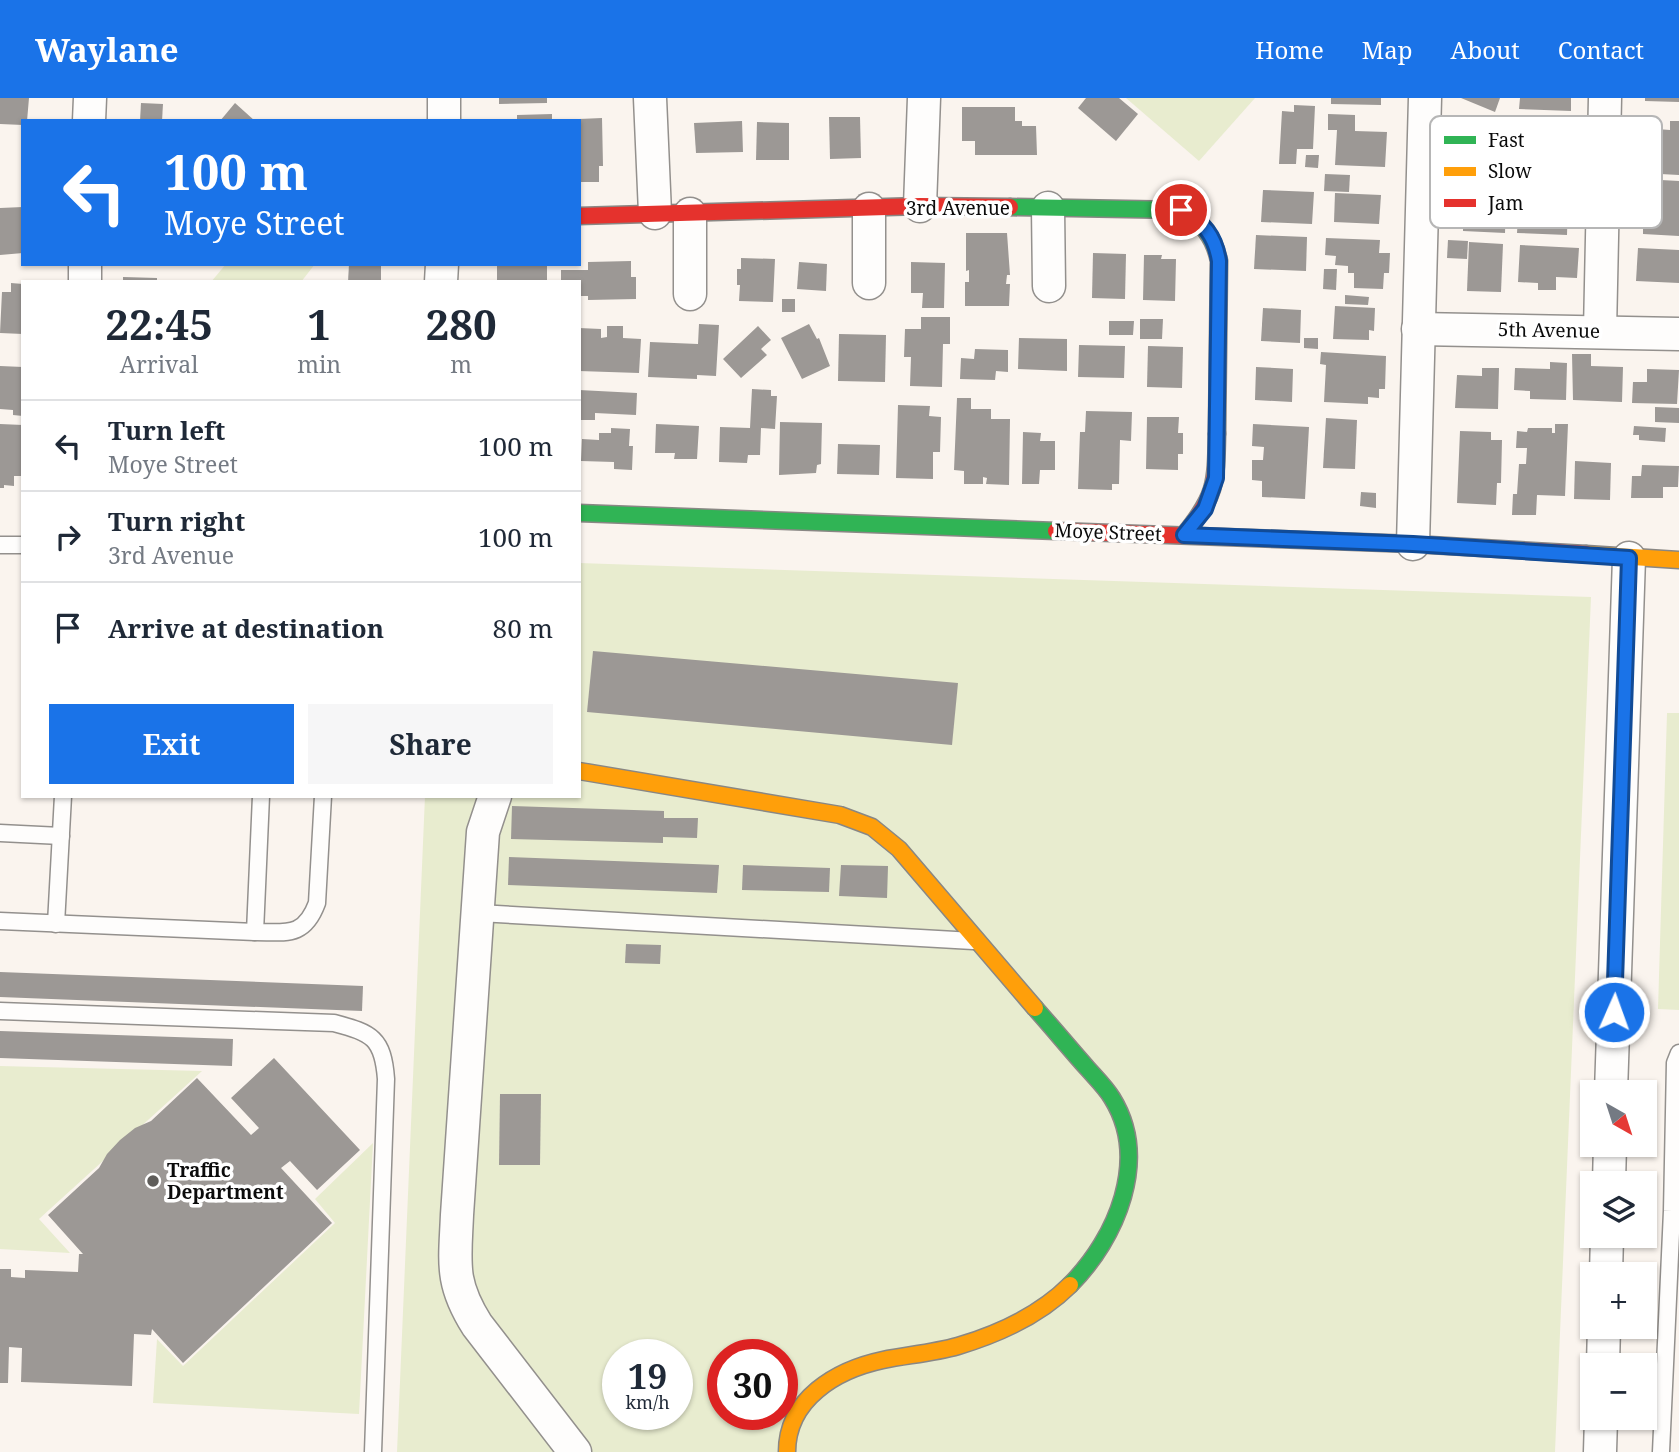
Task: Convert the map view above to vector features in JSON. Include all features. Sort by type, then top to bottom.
[{"type":"street","points":[[89,119],[90,98]]},
{"type":"street","points":[[444,98],[444,119]]},
{"type":"street","points":[[650,98],[655,214]]},
{"type":"street","points":[[920,206],[924,98]]},
{"type":"street","points":[[1413,544],[1425,98]]},
{"type":"street","points":[[1605,98],[1605,116]]},
{"type":"street","name":"3rd Avenue","points":[[581,216],[920,206],[1181,210],[1196,218],[1208,230],[1216,244],[1219,261],[1216,478],[1205,509],[1184,535]]},
{"type":"street","points":[[1048,208],[1049,286]]},
{"type":"street","points":[[869,209],[869,283]]},
{"type":"street","points":[[690,214],[690,294]]},
{"type":"street","points":[[1600,331],[1602,228]]},
{"type":"street","name":"5th Avenue","points":[[1418,329],[1679,334]]},
{"type":"street","name":"Moye Street","points":[[581,513],[1413,544],[1679,560]]},
{"type":"street","points":[[1612,1080],[1629,558]]},
{"type":"street","points":[[581,771],[840,815],[859,820],[886,836],[1112,1097],[1128,1138],[1127,1180],[1119,1210],[1101,1248],[1083,1274],[1054,1299],[1024,1318],[955,1347],[869,1363],[821,1387],[804,1402],[791,1420],[785,1442],[787,1452]]},
{"type":"street","points":[[494,798],[483,832],[457,1214],[457,1286],[477,1325],[575,1452]]},
{"type":"street","points":[[1600,1452],[1601,1430]]},
{"type":"lane","points":[[0,545],[21,545]]},
{"type":"lane","points":[[56,924],[63,798]]},
{"type":"lane","points":[[255,932],[261,798]]},
{"type":"lane","points":[[0,921],[255,932],[289,933],[298,930],[312,916],[317,903],[323,798]]},
{"type":"lane","points":[[0,833],[61,836]]},
{"type":"lane","points":[[479,912],[975,941]]},
{"type":"lane","points":[[0,1011],[334,1023],[355,1029],[378,1044],[384,1056],[386,1079],[373,1452]]},
{"type":"lane","points":[[1661,1452],[1672,1340],[1675,1063],[1679,1053]]},
{"type":"green space","points":[[1126,98],[1255,98],[1199,161]]},
{"type":"green space","points":[[224,266],[313,266],[303,280],[213,280]]},
{"type":"green space","points":[[581,563],[1591,597],[1555,1452],[397,1452],[425,798],[581,798]]},
{"type":"green space","points":[[1667,713],[1679,713],[1679,1010],[1658,1009]]},
{"type":"green space","points":[[0,1066],[202,1071],[39,1219],[70,1253],[0,1249]]},
{"type":"green space","points":[[373,1143],[359,1414],[153,1403],[157,1339],[183,1366],[335,1223],[315,1199]]},
{"type":"building","points":[[0,98],[29,98],[27,119],[21,119],[21,125],[0,124]]},
{"type":"building","points":[[499,98],[547,98],[547,103],[499,104]]},
{"type":"building","points":[[1086,98],[1119,98],[1138,114],[1116,141],[1078,108]]},
{"type":"building","points":[[1331,98],[1381,98],[1381,105],[1331,104]]},
{"type":"building","points":[[1461,98],[1500,98],[1495,112]]},
{"type":"building","points":[[1520,98],[1571,98],[1571,111],[1519,109]]},
{"type":"building","points":[[1645,98],[1679,98],[1679,102],[1645,101]]},
{"type":"building","points":[[141,103],[163,104],[162,119],[140,119]]},
{"type":"building","points":[[235,103],[253,119],[222,119]]},
{"type":"building","points":[[1294,105],[1315,106],[1313,149],[1297,149],[1296,164],[1279,164],[1282,111],[1294,112]]},
{"type":"building","points":[[962,107],[1015,107],[1015,121],[1022,121],[1022,126],[1036,126],[1037,155],[975,155],[975,141],[962,141]]},
{"type":"building","points":[[552,114],[552,119],[517,119],[517,115]]},
{"type":"building","points":[[1328,114],[1355,115],[1355,131],[1387,132],[1385,167],[1335,165],[1337,130],[1328,130]]},
{"type":"building","points":[[829,117],[860,117],[861,158],[830,159]]},
{"type":"building","points":[[602,118],[603,166],[599,166],[599,182],[581,182],[579,119]]},
{"type":"building","points":[[742,121],[743,152],[696,153],[694,123]]},
{"type":"building","points":[[1670,121],[1679,121],[1679,175],[1662,174],[1662,129],[1670,130]]},
{"type":"building","points":[[757,122],[789,123],[789,160],[756,160]]},
{"type":"building","points":[[1306,155],[1319,155],[1318,168],[1305,167]]},
{"type":"building","points":[[1325,174],[1350,175],[1349,192],[1324,191]]},
{"type":"building","points":[[1662,180],[1679,181],[1679,236],[1643,234],[1643,228],[1662,228]]},
{"type":"building","points":[[1263,190],[1314,192],[1312,224],[1261,222]]},
{"type":"building","points":[[1335,193],[1381,195],[1379,224],[1334,222]]},
{"type":"building","points":[[21,207],[21,253],[0,255],[0,208]]},
{"type":"building","points":[[1463,228],[1505,228],[1505,233],[1463,231]]},
{"type":"building","points":[[1517,228],[1567,228],[1567,235],[1517,233]]},
{"type":"building","points":[[966,233],[1007,233],[1010,275],[1007,275],[1006,284],[1010,284],[1009,306],[965,306],[965,282],[969,282],[969,270],[966,271]]},
{"type":"building","points":[[1256,235],[1307,237],[1306,271],[1254,269]]},
{"type":"building","points":[[1326,238],[1380,240],[1379,253],[1390,253],[1389,273],[1384,273],[1383,289],[1354,288],[1354,273],[1348,273],[1348,266],[1335,265],[1336,256],[1325,255]]},
{"type":"building","points":[[1448,240],[1468,241],[1467,259],[1447,258]]},
{"type":"building","points":[[1469,242],[1503,244],[1501,292],[1467,291]]},
{"type":"building","points":[[1520,245],[1579,248],[1577,278],[1556,277],[1556,290],[1538,290],[1538,283],[1518,282]]},
{"type":"building","points":[[1638,248],[1679,250],[1679,283],[1636,281]]},
{"type":"building","points":[[1093,253],[1126,254],[1125,299],[1092,298]]},
{"type":"building","points":[[1144,255],[1162,255],[1161,259],[1176,259],[1175,301],[1143,300]]},
{"type":"building","points":[[741,258],[775,259],[773,302],[739,301],[737,269],[741,269]]},
{"type":"building","points":[[631,261],[631,277],[636,277],[636,299],[588,300],[588,296],[581,296],[581,280],[561,280],[561,270],[588,270],[588,262]]},
{"type":"building","points":[[799,262],[827,264],[826,291],[797,289]]},
{"type":"building","points":[[911,262],[945,263],[944,308],[922,308],[923,293],[911,293]]},
{"type":"building","points":[[349,266],[381,266],[381,280],[348,280]]},
{"type":"building","points":[[497,266],[547,266],[547,280],[497,280]]},
{"type":"building","points":[[1324,269],[1337,269],[1336,290],[1323,289]]},
{"type":"building","points":[[123,277],[157,278],[157,280],[123,280]]},
{"type":"building","points":[[11,283],[21,284],[21,334],[0,333],[2,292],[11,292]]},
{"type":"building","points":[[1345,295],[1369,297],[1368,305],[1345,304]]},
{"type":"building","points":[[782,299],[795,299],[795,312],[782,312]]},
{"type":"building","points":[[1335,306],[1375,308],[1374,331],[1369,330],[1369,340],[1333,339]]},
{"type":"building","points":[[1263,308],[1301,310],[1300,343],[1261,341]]},
{"type":"building","points":[[921,317],[950,317],[950,344],[943,344],[942,387],[910,386],[911,357],[904,357],[905,329],[921,329]]},
{"type":"building","points":[[1140,319],[1163,319],[1162,339],[1140,339]]},
{"type":"building","points":[[1109,321],[1134,321],[1133,335],[1109,335]]},
{"type":"building","points":[[699,324],[719,325],[716,376],[697,375],[697,379],[648,377],[650,342],[698,344]]},
{"type":"building","points":[[809,324],[817,339],[819,338],[830,366],[802,379],[781,338]]},
{"type":"building","points":[[607,326],[623,326],[623,338],[641,339],[639,373],[581,371],[581,328],[601,329],[601,338],[607,337]]},
{"type":"building","points":[[758,326],[771,340],[761,349],[767,355],[741,378],[723,359]]},
{"type":"building","points":[[839,334],[886,335],[885,382],[838,381]]},
{"type":"building","points":[[1019,338],[1067,339],[1067,371],[1018,369]]},
{"type":"building","points":[[1304,338],[1318,338],[1318,349],[1304,348]]},
{"type":"building","points":[[1079,345],[1125,346],[1124,378],[1078,377]]},
{"type":"building","points":[[1148,346],[1183,347],[1182,388],[1147,387]]},
{"type":"building","points":[[975,349],[1008,350],[1008,372],[996,371],[995,380],[960,379],[961,358],[974,359]]},
{"type":"building","points":[[1321,352],[1386,356],[1385,389],[1379,389],[1379,398],[1368,397],[1368,404],[1324,402],[1326,365],[1320,364]]},
{"type":"building","points":[[1572,354],[1591,354],[1591,366],[1623,367],[1622,402],[1573,400]]},
{"type":"building","points":[[1550,362],[1567,363],[1566,400],[1530,399],[1530,391],[1514,390],[1515,368],[1550,369]]},
{"type":"building","points":[[0,366],[21,367],[21,416],[13,415],[13,410],[0,409]]},
{"type":"building","points":[[1256,367],[1293,369],[1292,402],[1255,400]]},
{"type":"building","points":[[1482,368],[1499,368],[1498,409],[1455,408],[1457,375],[1482,376]]},
{"type":"building","points":[[1647,369],[1679,370],[1677,404],[1632,403],[1633,382],[1647,382]]},
{"type":"building","points":[[752,389],[771,390],[771,396],[777,396],[775,429],[761,428],[760,455],[748,455],[747,463],[719,462],[720,427],[750,428]]},
{"type":"building","points":[[581,390],[637,393],[636,415],[595,413],[595,420],[581,420]]},
{"type":"building","points":[[957,398],[971,398],[971,409],[991,409],[991,419],[1010,419],[1009,485],[986,484],[987,478],[983,477],[983,484],[964,484],[964,471],[954,470]]},
{"type":"building","points":[[898,405],[930,406],[929,416],[941,417],[940,452],[933,452],[933,479],[896,478]]},
{"type":"building","points":[[1655,407],[1679,408],[1679,423],[1655,422]]},
{"type":"building","points":[[1086,411],[1132,412],[1131,441],[1120,440],[1119,484],[1112,484],[1112,490],[1078,489],[1080,432],[1085,432]]},
{"type":"building","points":[[1147,417],[1179,417],[1178,433],[1183,433],[1183,454],[1178,454],[1178,470],[1146,469]]},
{"type":"building","points":[[1326,418],[1357,420],[1355,469],[1323,468]]},
{"type":"building","points":[[780,422],[822,423],[821,464],[817,465],[816,473],[779,475]]},
{"type":"building","points":[[0,424],[21,425],[21,476],[14,476],[14,486],[4,485],[4,488],[0,488]]},
{"type":"building","points":[[656,424],[699,426],[697,459],[674,459],[675,453],[655,453]]},
{"type":"building","points":[[1253,424],[1309,427],[1305,499],[1262,497],[1262,481],[1252,480],[1252,460],[1263,460],[1264,447],[1252,446]]},
{"type":"building","points":[[1555,424],[1568,424],[1565,496],[1537,495],[1536,515],[1512,515],[1519,464],[1526,464],[1527,448],[1516,448],[1517,431],[1552,428],[1552,433],[1555,433]]},
{"type":"building","points":[[1634,426],[1666,428],[1665,442],[1639,440],[1639,435],[1633,435]]},
{"type":"building","points":[[611,428],[630,429],[629,446],[633,446],[632,470],[614,469],[614,462],[581,461],[582,439],[599,440],[599,433],[611,433]]},
{"type":"building","points":[[1460,431],[1491,432],[1491,440],[1502,440],[1501,483],[1497,483],[1496,505],[1457,503]]},
{"type":"building","points":[[1023,432],[1041,433],[1040,441],[1055,441],[1055,470],[1040,470],[1039,484],[1022,484]]},
{"type":"building","points":[[838,444],[880,445],[879,475],[837,474]]},
{"type":"building","points":[[1575,461],[1611,463],[1610,500],[1574,499]]},
{"type":"building","points":[[1642,465],[1679,466],[1678,487],[1663,487],[1663,498],[1631,498],[1632,476],[1641,476]]},
{"type":"building","points":[[1361,492],[1376,493],[1376,508],[1360,506]]},
{"type":"building","points":[[593,651],[958,683],[952,745],[587,712]]},
{"type":"building","points":[[512,806],[664,811],[664,818],[698,818],[697,838],[663,837],[663,843],[511,839]]},
{"type":"building","points":[[509,857],[719,865],[717,893],[508,885]]},
{"type":"building","points":[[743,865],[830,868],[829,892],[742,890]]},
{"type":"building","points":[[841,865],[888,866],[887,898],[839,896]]},
{"type":"building","points":[[626,944],[661,945],[660,964],[625,963]]},
{"type":"building","points":[[0,972],[363,986],[362,1011],[0,997]]},
{"type":"building","points":[[0,1031],[233,1039],[232,1066],[0,1058]]},
{"type":"building","points":[[274,1058],[360,1150],[317,1190],[290,1161],[281,1168],[332,1223],[183,1363],[152,1329],[151,1335],[134,1334],[132,1386],[21,1382],[22,1348],[9,1347],[8,1383],[0,1383],[0,1269],[11,1269],[11,1277],[25,1278],[25,1270],[78,1272],[79,1254],[83,1254],[48,1215],[99,1168],[120,1140],[135,1128],[151,1121],[197,1078],[251,1135],[259,1128],[231,1098]]},
{"type":"building","points":[[500,1094],[541,1094],[540,1165],[499,1165]]},
{"type":"traffic: fast","points":[[1010,207],[1181,210],[1201,225],[1210,237],[1219,261],[1217,434]]},
{"type":"traffic: fast","points":[[581,513],[1056,531]]},
{"type":"traffic: fast","points":[[1035,1008],[1110,1094],[1123,1122],[1128,1146],[1128,1172],[1114,1221],[1102,1245],[1070,1285]]},
{"type":"traffic: slow","points":[[1586,554],[1679,560]]},
{"type":"traffic: slow","points":[[581,771],[840,815],[872,827],[899,849],[1035,1008]]},
{"type":"traffic: slow","points":[[787,1452],[789,1433],[795,1417],[805,1402],[832,1380],[865,1365],[949,1348],[988,1336],[1045,1306],[1070,1285]]},
{"type":"traffic: jam","points":[[581,216],[920,206],[1010,207]]},
{"type":"traffic: jam","points":[[1184,535],[1203,510],[1212,489],[1217,434]]},
{"type":"traffic: jam","points":[[1056,531],[1413,544],[1586,554]]},
{"type":"place","name":"Traffic Department","points":[[153,1181]]},
{"type":"route","points":[[1181,210],[1196,218],[1208,230],[1216,244],[1219,261],[1216,478],[1205,509],[1184,535],[1413,544],[1629,558],[1614,1012]]}]
